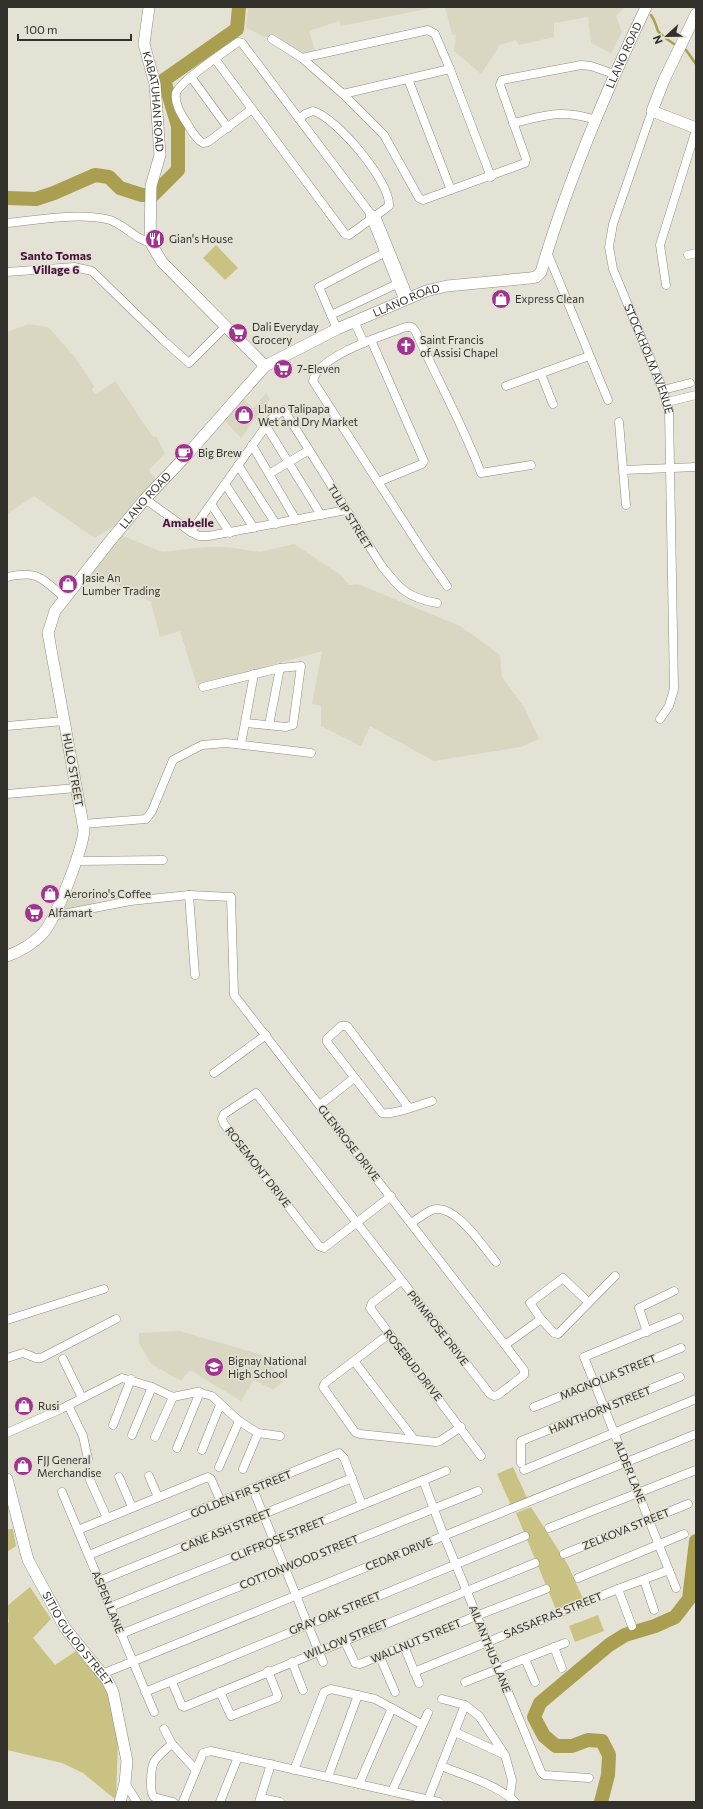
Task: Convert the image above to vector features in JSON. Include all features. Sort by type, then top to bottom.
[{"type":"main road","name":"KABATUHAN ROAD","points":[[149,7],[144,44],[155,84],[160,155],[152,179],[150,242]]},
{"type":"main road","name":"LLANO ROAD","points":[[88,568],[145,499],[186,456],[265,366],[337,329],[406,298],[447,286],[536,277],[541,272],[547,252],[614,74],[646,7]]},
{"type":"main road","name":"STOCKHOLM AVENUE","points":[[652,112],[664,80],[696,14]]},
{"type":"main road","points":[[652,112],[696,129]]},
{"type":"main road","points":[[150,242],[162,262],[265,366]]},
{"type":"main road","name":"HULO STREET","points":[[7,956],[26,947],[44,932],[53,916],[77,861],[83,841],[83,824],[48,633],[55,611],[88,568]]},
{"type":"main road","name":"SITIO GULOD STREET","points":[[7,1479],[28,1560],[65,1628],[102,1674],[113,1692],[127,1761],[125,1783],[120,1802]]},
{"type":"street","points":[[302,58],[428,30],[435,34],[450,69],[491,177]]},
{"type":"street","points":[[272,39],[302,58],[343,94],[384,135],[419,198],[423,200],[491,177],[525,163],[526,159],[500,85],[502,80],[576,65],[590,66],[614,74]]},
{"type":"street","points":[[252,109],[206,143],[197,139],[181,115],[176,97],[179,88],[191,77],[238,42],[242,43],[372,216],[406,298]]},
{"type":"street","points":[[215,59],[344,234],[349,235],[372,216],[389,206],[389,201],[384,188],[356,146],[338,126],[318,112],[309,112],[299,119]]},
{"type":"street","points":[[343,94],[450,69]]},
{"type":"street","points":[[191,77],[228,128]]},
{"type":"street","points":[[408,79],[451,190]]},
{"type":"street","name":"STOCKHOLM AVENUE","points":[[652,112],[613,224],[609,247],[613,269],[663,390],[667,402],[670,421],[674,688],[669,706],[660,719]]},
{"type":"street","points":[[513,123],[554,113],[568,113],[596,120]]},
{"type":"street","points":[[666,285],[660,244],[696,129]]},
{"type":"street","points":[[372,216],[384,253],[397,284],[406,298]]},
{"type":"street","points":[[7,223],[79,218],[103,218],[120,224],[141,240],[150,242]]},
{"type":"street","points":[[547,252],[608,400]]},
{"type":"street","points":[[337,329],[319,290],[320,285],[384,253]]},
{"type":"street","points":[[7,272],[74,267],[92,271],[189,363],[226,326]]},
{"type":"street","points":[[331,315],[397,284]]},
{"type":"street","points":[[354,321],[367,342],[424,461],[422,464],[378,482]]},
{"type":"street","points":[[447,586],[313,381],[317,370],[332,359],[367,342],[406,327],[412,327],[416,332],[442,390],[469,442],[481,473],[531,465]]},
{"type":"street","points":[[506,386],[589,356]]},
{"type":"street","points":[[541,374],[553,404]]},
{"type":"street","points":[[663,390],[690,383]]},
{"type":"street","points":[[667,402],[696,396]]},
{"type":"street","name":"TULIP STREET","points":[[266,426],[271,418],[281,410],[285,411],[381,565],[399,588],[419,600],[437,603]]},
{"type":"street","points":[[619,422],[626,505]]},
{"type":"street","points":[[191,532],[266,426],[321,515]]},
{"type":"street","points":[[252,446],[296,520]]},
{"type":"street","points":[[269,474],[309,450]]},
{"type":"street","points":[[238,465],[276,524]]},
{"type":"street","points":[[624,470],[696,467]]},
{"type":"street","points":[[225,484],[254,528]]},
{"type":"street","points":[[145,499],[191,532],[199,536],[230,533],[346,510]]},
{"type":"street","points":[[211,504],[230,533]]},
{"type":"street","points":[[7,577],[24,573],[35,575],[65,598]]},
{"type":"street","points":[[203,687],[280,668],[299,665],[302,668],[293,725],[289,727],[246,723]]},
{"type":"street","points":[[269,725],[280,668]]},
{"type":"street","points":[[240,744],[246,723],[254,674]]},
{"type":"street","points":[[7,726],[64,721]]},
{"type":"street","points":[[83,824],[146,819],[152,811],[173,760],[202,746],[226,743],[311,753]]},
{"type":"street","points":[[7,794],[76,788]]},
{"type":"street","points":[[77,861],[164,860]]},
{"type":"street","points":[[53,916],[130,901],[189,895],[195,975]]},
{"type":"street","name":"GLENROSE DRIVE","points":[[189,895],[231,897],[233,992],[524,1370]]},
{"type":"street","points":[[408,1108],[344,1025],[326,1040],[382,1113],[386,1114],[408,1108],[432,1101]]},
{"type":"street","points":[[214,1073],[266,1035]]},
{"type":"street","points":[[320,1105],[354,1078]]},
{"type":"street","name":"PRIMROSE DRIVE","points":[[256,1093],[490,1394],[494,1396],[498,1395],[524,1375],[524,1370]]},
{"type":"street","name":"ROSEMONT DRIVE","points":[[256,1093],[224,1114],[222,1119],[320,1246],[324,1248],[357,1224]]},
{"type":"street","points":[[357,1224],[391,1196]]},
{"type":"street","points":[[411,1223],[432,1210],[442,1210],[453,1213],[496,1262]]},
{"type":"street","points":[[588,1302],[563,1278],[530,1303],[541,1319],[554,1333],[558,1334],[615,1276]]},
{"type":"street","name":"ROSEBUD DRIVE","points":[[401,1281],[372,1303],[370,1308],[461,1427],[481,1456]]},
{"type":"street","points":[[7,1320],[104,1289]]},
{"type":"street","points":[[674,1291],[639,1308],[646,1332],[679,1318]]},
{"type":"street","points":[[505,1345],[541,1319]]},
{"type":"street","points":[[7,1358],[23,1353],[36,1358],[41,1358],[116,1320]]},
{"type":"street","name":"ALDER LANE","points":[[646,1332],[584,1355],[584,1358],[676,1588]]},
{"type":"street","points":[[389,1334],[325,1383],[323,1387],[355,1432],[360,1434],[413,1438],[436,1442],[440,1441],[461,1427]]},
{"type":"street","name":"MAGNOLIA STREET","points":[[534,1407],[681,1348]]},
{"type":"street","points":[[63,1359],[82,1398]]},
{"type":"street","points":[[354,1361],[413,1438]]},
{"type":"street","name":"HAWTHORN STREET","points":[[614,1433],[522,1467],[521,1441],[604,1409],[680,1377]]},
{"type":"street","points":[[7,1433],[122,1378],[130,1379],[152,1387],[173,1397],[200,1392],[212,1396],[239,1421],[258,1433],[280,1436]]},
{"type":"street","points":[[113,1425],[130,1379]]},
{"type":"street","points":[[132,1435],[152,1387]]},
{"type":"street","points":[[177,1448],[200,1392]]},
{"type":"street","points":[[155,1437],[173,1397]]},
{"type":"street","points":[[614,1433],[696,1399]]},
{"type":"street","points":[[68,1405],[83,1436],[88,1459]]},
{"type":"street","points":[[202,1450],[220,1405]]},
{"type":"street","points":[[219,1467],[239,1421]]},
{"type":"street","points":[[243,1469],[258,1433]]},
{"type":"street","name":"CEDAR DRIVE","points":[[102,1674],[696,1434]]},
{"type":"street","name":"GOLDEN FIR STREET","points":[[88,1555],[253,1489],[338,1453],[344,1458],[362,1505]]},
{"type":"street","points":[[549,1528],[696,1470]]},
{"type":"street","name":"CLIFFROSE STREET","points":[[110,1607],[446,1471]]},
{"type":"street","points":[[149,1476],[158,1497]]},
{"type":"street","points":[[119,1477],[132,1507]]},
{"type":"street","points":[[78,1530],[208,1477],[211,1479],[221,1502]]},
{"type":"street","name":"CANE ASH STREET","points":[[99,1581],[352,1478]]},
{"type":"street","points":[[90,1480],[107,1518]]},
{"type":"street","name":"AILANTHUS LANE","points":[[423,1480],[476,1616],[542,1774],[589,1778]]},
{"type":"street","points":[[253,1489],[323,1662]]},
{"type":"street","name":"COTTONWOOD STREET","points":[[121,1634],[434,1507],[478,1491]]},
{"type":"street","name":"ASPEN LANE","points":[[62,1492],[154,1712]]},
{"type":"street","name":"ZELKOVA STREET","points":[[564,1554],[688,1504]]},
{"type":"street","points":[[578,1578],[684,1534]]},
{"type":"street","name":"GRAY OAK STREET","points":[[145,1692],[525,1536]]},
{"type":"street","name":"WILLOW STREET","points":[[172,1682],[182,1706],[184,1707],[268,1671],[535,1563]]},
{"type":"street","name":"SASSAFRAS STREET","points":[[414,1672],[618,1589],[669,1570]]},
{"type":"street","points":[[644,1580],[654,1610]]},
{"type":"street","name":"WALLNUT STREET","points":[[344,1640],[357,1665],[546,1589]]},
{"type":"street","points":[[618,1589],[632,1626]]},
{"type":"street","points":[[465,1682],[565,1643]]},
{"type":"street","points":[[404,1646],[419,1683]]},
{"type":"street","points":[[554,1647],[562,1668]]},
{"type":"street","points":[[380,1657],[395,1692]]},
{"type":"street","points":[[525,1659],[535,1682]]},
{"type":"street","points":[[292,1662],[303,1690]]},
{"type":"street","points":[[220,1692],[231,1716],[277,1698],[278,1696],[268,1671]]},
{"type":"street","points":[[294,1770],[324,1692],[331,1689],[375,1699],[421,1724]]},
{"type":"street","points":[[328,1777],[358,1695]]},
{"type":"street","points":[[442,1699],[465,1705],[479,1716],[505,1755],[512,1780],[513,1799]]},
{"type":"street","points":[[428,1801],[465,1705]]},
{"type":"street","points":[[360,1784],[392,1708]]},
{"type":"street","points":[[392,1791],[421,1724],[428,1713]]},
{"type":"street","points":[[164,1729],[172,1744],[196,1770]]},
{"type":"street","points":[[454,1732],[505,1755]]},
{"type":"street","points":[[172,1744],[161,1754],[154,1764],[151,1791],[154,1797],[173,1802]]},
{"type":"street","points":[[183,1802],[203,1753],[207,1751],[392,1791],[428,1801],[439,1802]]},
{"type":"street","points":[[220,1802],[238,1757]]},
{"type":"street","points":[[271,1764],[260,1800],[280,1802]]},
{"type":"street","points":[[441,1766],[471,1777],[513,1799]]},
{"type":"street","points":[[125,1783],[137,1802]]},
{"type":"shaded area","points":[[245,7],[436,7],[341,26],[339,21],[309,31],[315,50],[301,54],[276,35],[265,37],[246,28],[248,10]]},
{"type":"shaded area","points":[[445,7],[625,7],[616,16],[622,32],[611,53],[591,43],[588,17],[554,23],[554,37],[519,45],[516,40],[500,45],[481,74],[454,51],[456,35],[452,34]]},
{"type":"shaded area","points":[[216,245],[238,268],[225,280],[203,258]]},
{"type":"shaded area","points":[[28,324],[48,327],[74,356],[94,386],[92,390],[96,394],[115,381],[153,437],[156,436],[165,453],[149,470],[157,481],[124,520],[95,538],[34,496],[7,514],[7,332]]},
{"type":"shaded area","name":"Llano Talipapa Wet and Dry Market","points":[[266,393],[270,399],[241,438],[225,421],[243,398],[253,409]]},
{"type":"shaded area","points":[[121,535],[162,552],[205,547],[228,547],[260,552],[294,544],[341,575],[349,585],[358,584],[460,626],[500,655],[502,677],[524,707],[539,739],[521,747],[434,761],[370,726],[361,746],[321,726],[321,706],[312,704],[322,651],[197,686],[180,631],[160,637],[151,602],[90,572]]},
{"type":"shaded area","points":[[92,890],[96,904],[59,912],[66,892]]},
{"type":"shaded area","name":"Bignay National High School","points":[[180,1331],[265,1356],[283,1382],[273,1390],[254,1380],[241,1401],[190,1370],[181,1381],[151,1364],[139,1343],[139,1333]]},
{"type":"shaded area","points":[[513,1467],[527,1498],[511,1505],[497,1474]]},
{"type":"shaded area","points":[[531,1507],[568,1565],[584,1601],[557,1612],[516,1513]]},
{"type":"shaded area","points":[[7,1529],[13,1529],[16,1546],[7,1552]]},
{"type":"shaded area","points":[[30,1587],[51,1619],[33,1638],[55,1665],[76,1651],[110,1692],[118,1738],[116,1800],[83,1773],[62,1763],[7,1750],[7,1623],[9,1622],[7,1606]]},
{"type":"shaded area","points":[[598,1615],[604,1631],[575,1642],[569,1626]]},
{"type":"waterway","points":[[7,198],[36,199],[54,193],[95,175],[109,177],[120,188],[142,195],[153,195],[178,170],[178,126],[164,80],[237,29],[239,7]]},
{"type":"waterway","points":[[651,15],[659,33],[674,44]]},
{"type":"waterway","points":[[686,50],[696,64]]},
{"type":"waterway","points":[[601,1802],[608,1775],[609,1755],[602,1741],[588,1740],[572,1746],[556,1746],[544,1736],[534,1717],[540,1703],[609,1645],[625,1635],[655,1626],[675,1617],[689,1599],[696,1541]]},
{"type":"place","name":"Gian's House","points":[[155,239]]},
{"type":"place","name":"Express Clean","points":[[501,299]]},
{"type":"place","name":"Dali Everyday Grocery","points":[[238,333]]},
{"type":"place","name":"Saint Francis of Assisi Chapel","points":[[406,346]]},
{"type":"place","name":"7-Eleven","points":[[283,369]]},
{"type":"place","name":"Llano Talipapa Wet and Dry Market","points":[[244,415]]},
{"type":"place","name":"Big Brew","points":[[184,453]]},
{"type":"place","name":"Jasie An Lumber Trading","points":[[68,584]]},
{"type":"place","name":"Aerorino's Coffee","points":[[50,894]]},
{"type":"place","name":"Alfamart","points":[[34,913]]},
{"type":"place","name":"Bignay National High School","points":[[214,1367]]},
{"type":"place","name":"Rusi","points":[[24,1406]]},
{"type":"place","name":"FJJ General Merchandise","points":[[23,1466]]},
{"type":"district","name":"Santo Tomas Village 6","points":[[56,263]]},
{"type":"district","name":"Amabelle","points":[[188,523]]}]
